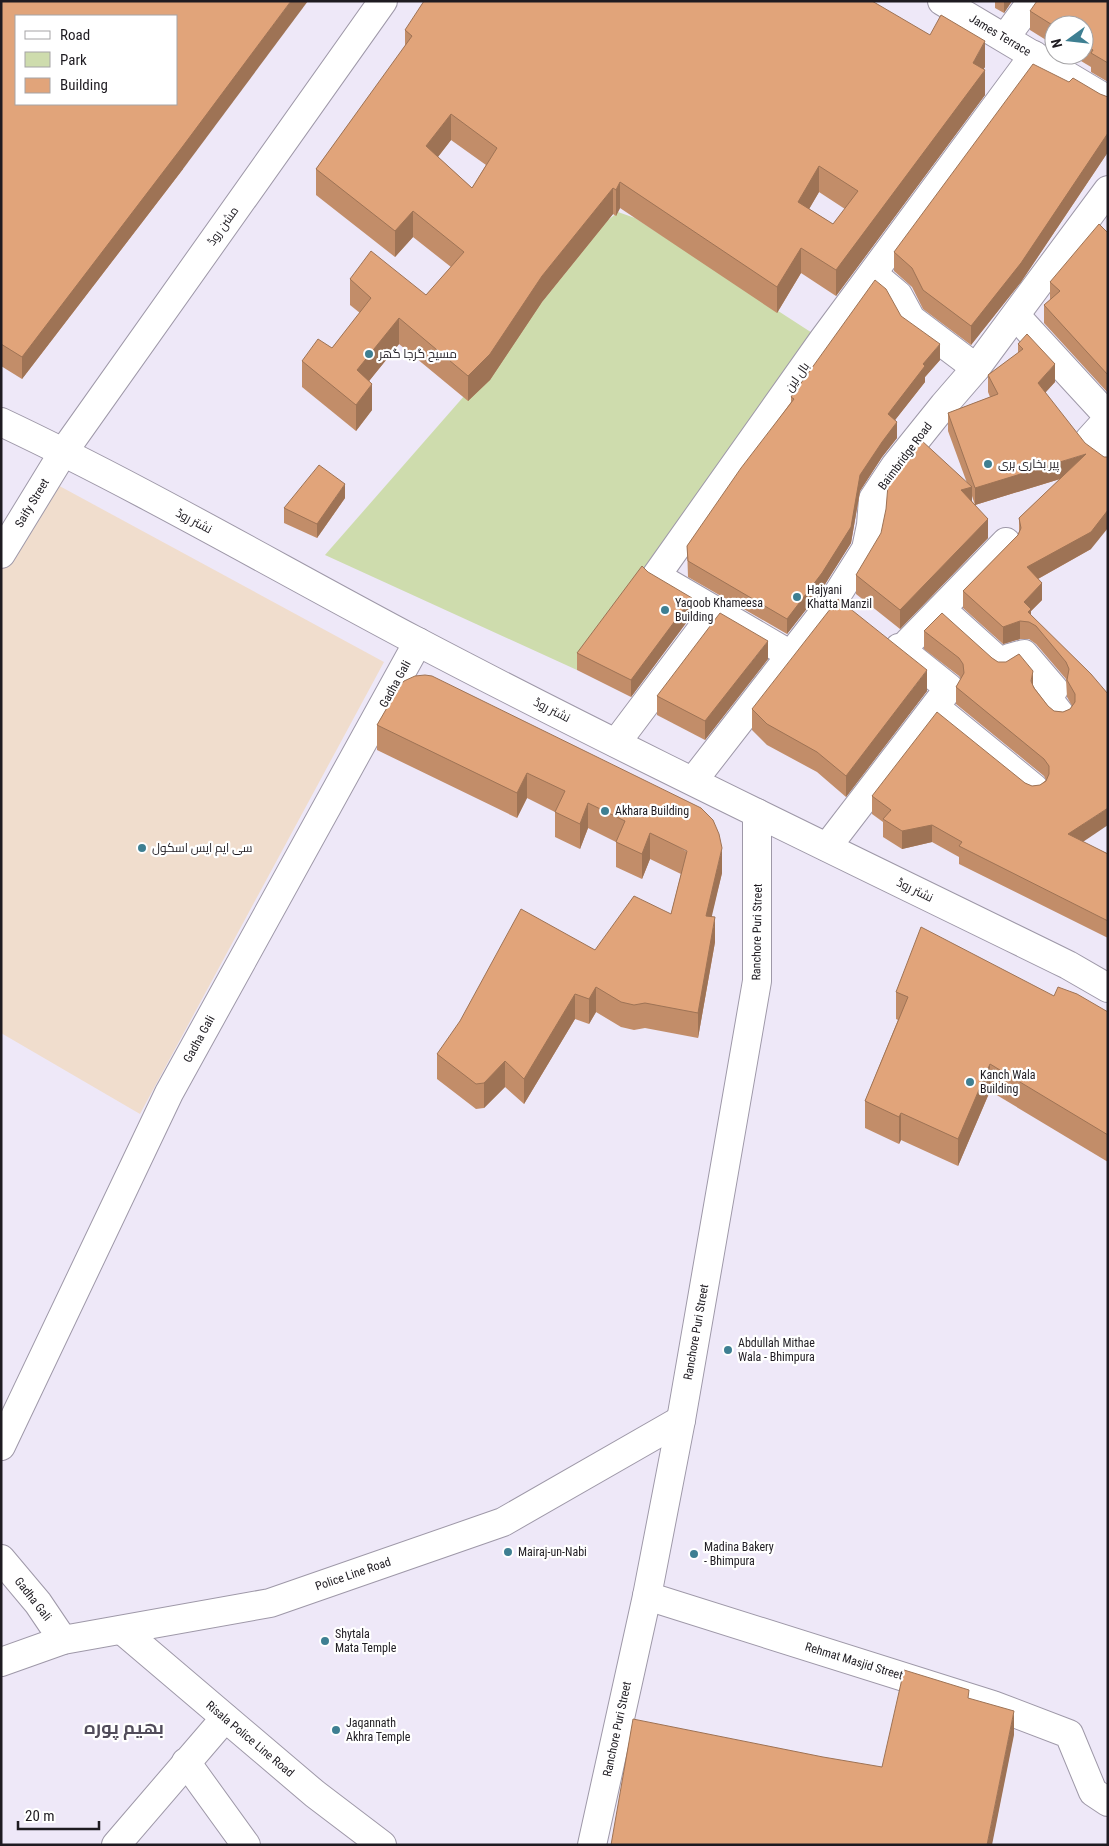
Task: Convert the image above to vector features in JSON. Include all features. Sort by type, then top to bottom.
[{"type":"street","name":"مشن روڈ","points":[[64,451],[383,1]]},
{"type":"street","name":"James Terrace","points":[[942,1],[1108,100]]},
{"type":"street","points":[[1005,38],[1032,1]]},
{"type":"street","name":"بال لین","points":[[791,655],[656,576],[823,340],[1034,55]]},
{"type":"street","name":"Baimbridge Road","points":[[692,781],[835,598],[866,549],[872,500],[908,450],[1016,316],[1108,190]]},
{"type":"street","points":[[873,274],[898,295],[911,319],[976,368]]},
{"type":"street","points":[[1016,316],[1108,417],[1089,440],[1108,459]]},
{"type":"street","name":"نشتر روڈ","points":[[1,422],[64,451],[418,642],[692,781],[1068,965],[1108,988]]},
{"type":"street","name":"Saify Street","points":[[1,554],[64,451]]},
{"type":"street","points":[[901,650],[1006,542]]},
{"type":"street","points":[[835,598],[857,615]]},
{"type":"street","points":[[941,609],[1002,664],[1009,658],[1024,654],[1054,689],[1046,696],[1060,714]]},
{"type":"street","points":[[616,743],[716,610]]},
{"type":"street","points":[[827,847],[949,688],[879,633]]},
{"type":"street","name":"Gadha Gali","points":[[1,1446],[169,1093],[418,642]]},
{"type":"street","points":[[934,707],[1034,788]]},
{"type":"street","name":"Ranchore Puri Street","points":[[592,1845],[646,1596],[681,1420],[757,981],[758,813]]},
{"type":"street","name":"Police Line Road","points":[[1,1662],[63,1640],[270,1603],[503,1522],[681,1420]]},
{"type":"street","name":"Gadha Gali","points":[[1,1559],[38,1603],[63,1640]]},
{"type":"street","name":"Rehmat Masjid Street","points":[[646,1596],[993,1705],[1069,1734],[1093,1792],[1108,1802]]},
{"type":"street","name":"Risala Police Line Road","points":[[122,1630],[315,1794],[382,1845]]},
{"type":"street","points":[[116,1845],[225,1718]]},
{"type":"street","points":[[186,1762],[246,1845]]},
{"type":"shaded area","name":"سی ایم ایس اسکول","points":[[54,483],[384,662],[140,1114],[1,1033],[1,562]]},
{"type":"green space","points":[[618,212],[635,218],[823,340],[577,670],[325,555],[493,363],[607,221]]},
{"type":"building","points":[[1,1],[291,1],[183,146],[22,357],[1,344]]},
{"type":"building","points":[[424,1],[872,1],[930,35],[941,15],[985,41],[973,63],[985,70],[836,270],[801,248],[777,287],[620,182],[616,190],[613,188],[542,276],[490,354],[468,376],[399,318],[357,370],[372,384],[356,405],[302,361],[318,339],[332,348],[371,298],[350,279],[371,251],[426,295],[464,252],[413,211],[395,231],[316,169],[412,36],[405,30]],"holes":[[[451,114],[497,148],[472,188],[426,146]],[[819,166],[858,191],[833,224],[798,202]]]},
{"type":"building","points":[[1037,1],[1108,1],[1108,63],[1094,55],[1094,15],[1044,15],[1044,20],[1030,11]]},
{"type":"building","points":[[1033,64],[1069,82],[1073,78],[1108,97],[1108,133],[1021,263],[971,326],[923,290],[912,268],[894,252]]},
{"type":"building","points":[[1099,224],[1108,233],[1108,375],[1044,305],[1060,291],[1050,282]]},
{"type":"building","points":[[875,280],[886,289],[901,316],[940,344],[923,364],[925,366],[888,414],[897,422],[860,475],[851,527],[822,573],[787,619],[688,561],[687,546],[741,468],[794,399],[791,397]]},
{"type":"building","points":[[1027,334],[1055,364],[1038,383],[1085,443],[1104,457],[1108,457],[1108,510],[1091,532],[1027,567],[1042,583],[1024,602],[1031,609],[1028,612],[1091,674],[1108,694],[1108,808],[1068,834],[1108,854],[1108,921],[959,846],[962,842],[932,825],[902,831],[883,819],[891,810],[872,796],[937,712],[1025,783],[1032,786],[1040,785],[1046,781],[1049,774],[1049,766],[1044,759],[956,687],[964,673],[963,664],[959,658],[924,631],[942,613],[998,662],[1006,662],[1019,654],[1033,671],[1031,681],[1034,688],[1054,711],[1063,712],[1070,709],[1075,702],[1075,694],[1067,680],[1069,669],[1066,662],[1036,626],[1029,622],[1020,621],[1003,627],[963,591],[1018,535],[1021,528],[1019,518],[1086,454],[975,488],[948,413],[998,394],[988,375],[1023,349],[1018,344]]},
{"type":"building","points":[[921,440],[972,487],[961,490],[988,519],[900,610],[856,575],[881,533],[888,485]]},
{"type":"building","points":[[319,465],[345,484],[317,524],[284,508]]},
{"type":"building","points":[[642,566],[648,572],[692,598],[631,680],[577,653]]},
{"type":"building","points":[[838,599],[927,670],[846,776],[817,752],[767,724],[752,709]]},
{"type":"building","points":[[720,613],[768,641],[705,721],[657,696]]},
{"type":"building","points":[[415,676],[432,676],[701,808],[713,820],[722,848],[706,916],[715,917],[698,1013],[645,1003],[634,1005],[621,1002],[596,987],[589,999],[575,994],[524,1079],[505,1061],[484,1083],[476,1084],[437,1054],[460,1021],[521,909],[595,950],[634,896],[671,914],[687,851],[650,833],[642,854],[616,842],[625,821],[588,803],[580,824],[555,812],[565,791],[527,773],[517,793],[377,725],[404,681]]},
{"type":"building","points":[[921,927],[1054,996],[1058,987],[1077,994],[1108,1012],[1108,1135],[990,1064],[958,1139],[901,1113],[899,1117],[865,1101],[908,997],[896,992]]},
{"type":"building","points":[[904,1670],[969,1690],[968,1698],[1014,1711],[987,1845],[611,1845],[633,1719],[882,1767]]},
{"type":"place","name":"مسیح گرجا گھر","points":[[369,354]]},
{"type":"place","name":"پیر بخاری ہری","points":[[988,464]]},
{"type":"place","name":"Hajyani Khatta Manzil","points":[[797,597]]},
{"type":"place","name":"Yaqoob Khameesa Building","points":[[665,610]]},
{"type":"place","name":"Akhara Building","points":[[605,811]]},
{"type":"place","name":"سی ایم ایس اسکول","points":[[142,848]]},
{"type":"place","name":"Kanch Wala Building","points":[[970,1082]]},
{"type":"place","name":"Abdullah Mithae Wala - Bhimpura","points":[[728,1350]]},
{"type":"place","name":"Mairaj-un-Nabi","points":[[508,1552]]},
{"type":"place","name":"Madina Bakery - Bhimpura","points":[[694,1554]]},
{"type":"place","name":"Shytala Mata Temple","points":[[325,1641]]},
{"type":"place","name":"Jagannath Akhra Temple","points":[[336,1730]]},
{"type":"district","name":"بھیم پورہ","points":[[124,1728]]}]
